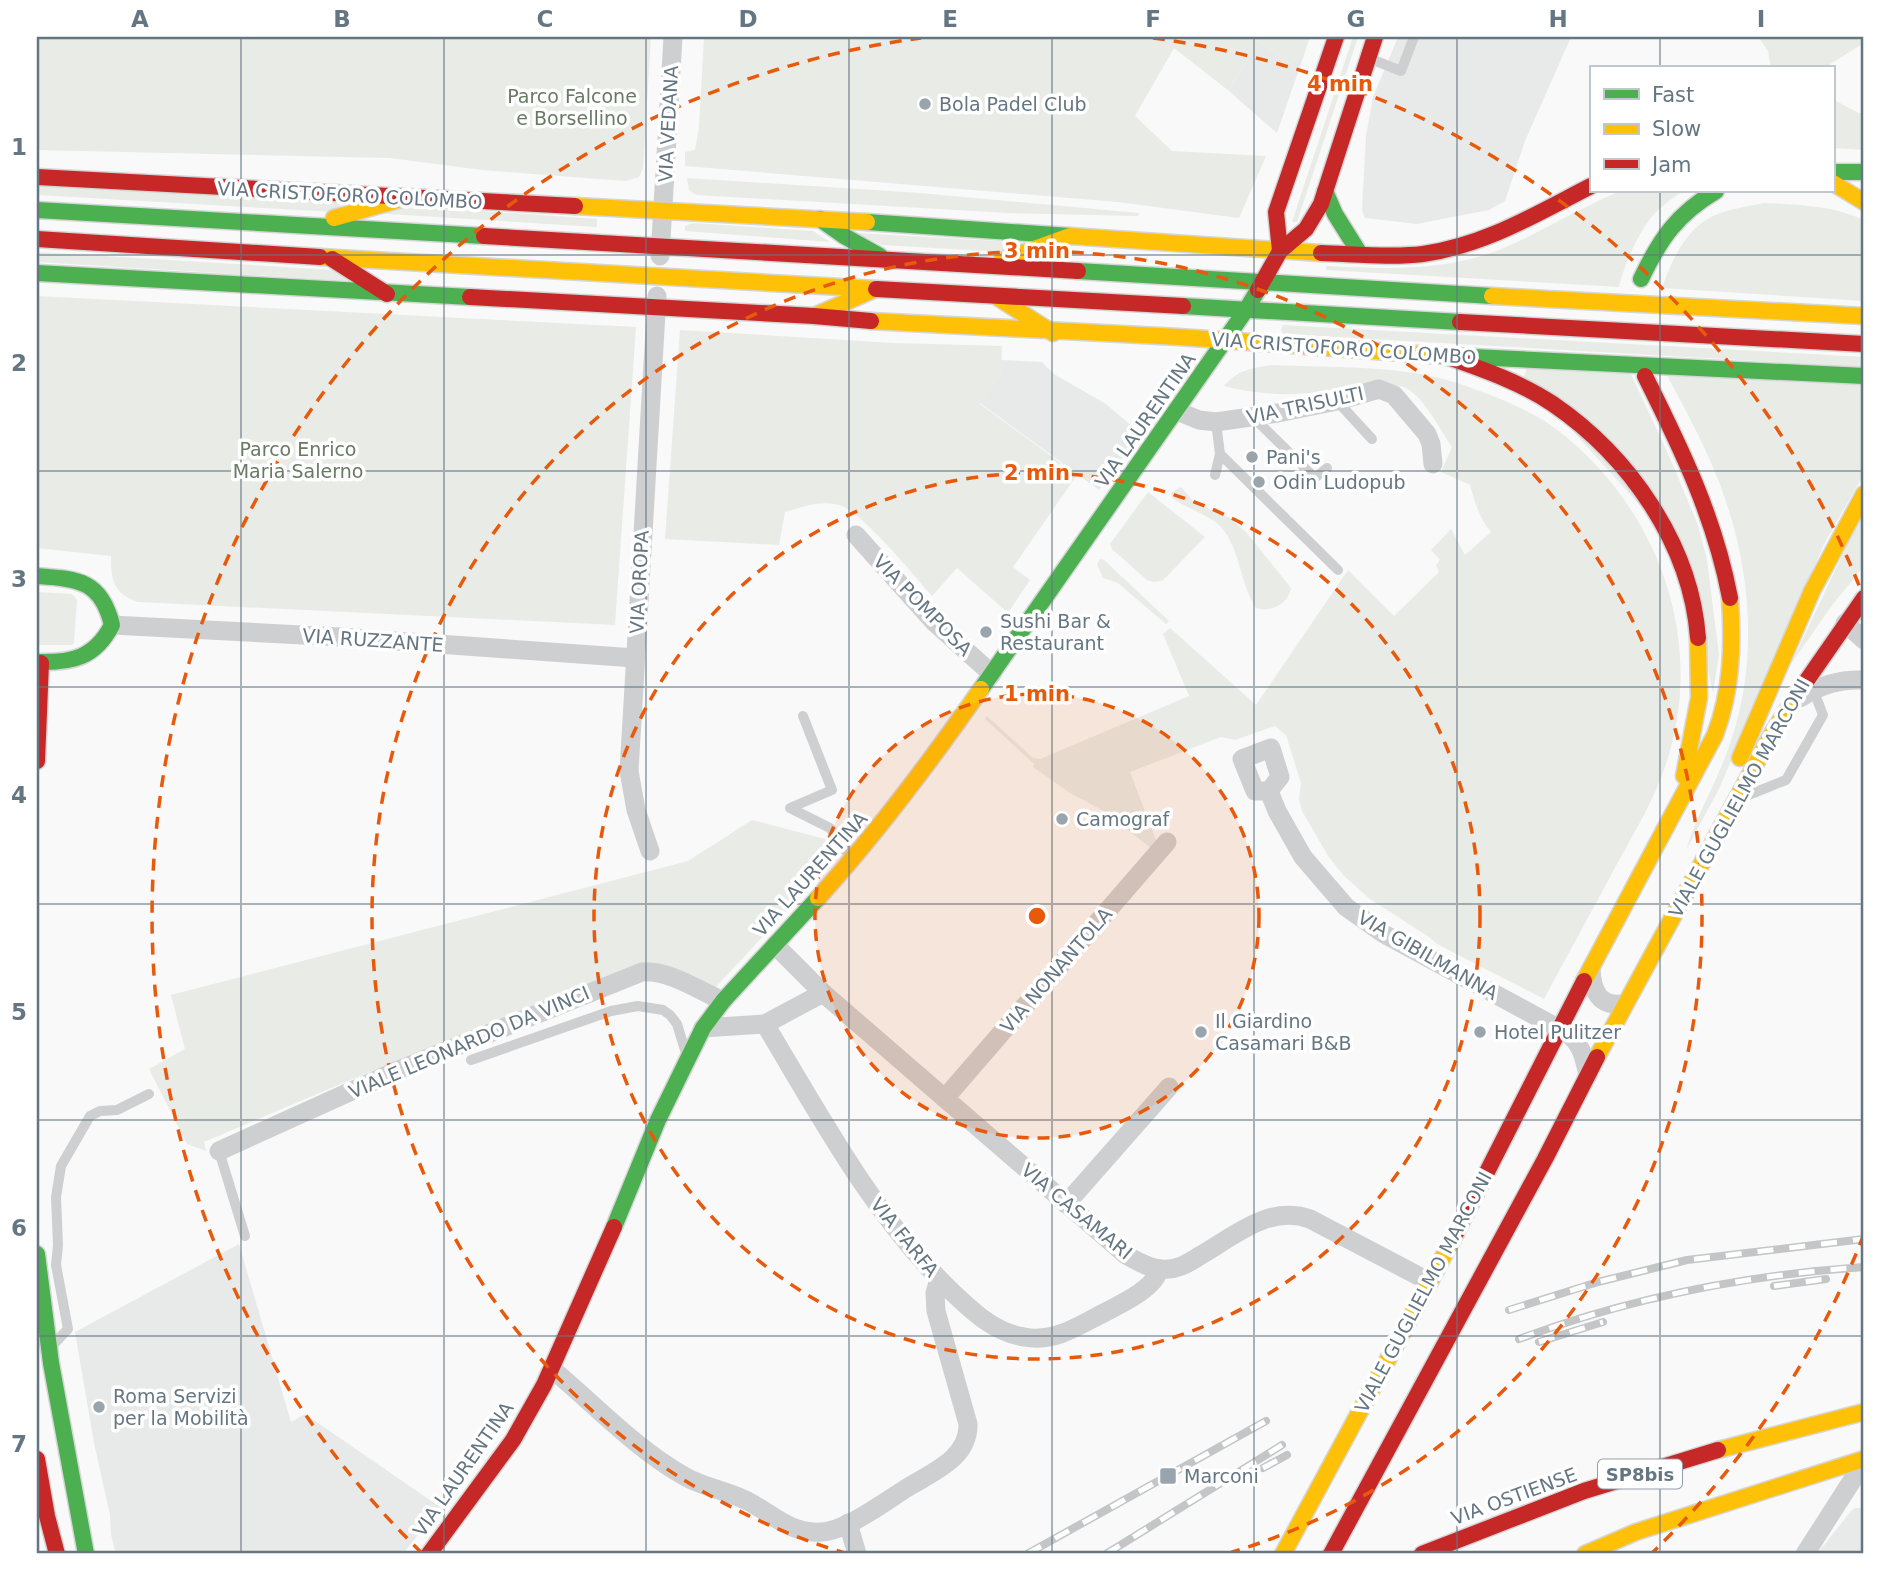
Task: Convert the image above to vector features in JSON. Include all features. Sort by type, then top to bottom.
[{"type":"main road","points":[[1280,251],[1276,212],[1336,37]]},
{"type":"main road","name":"VIA LAURENTINA","points":[[429,1554],[513,1440],[552,1369],[687,1058],[703,1028],[723,1001],[853,860],[918,779],[1247,310],[1280,251],[1311,224],[1318,212],[1376,37]]},
{"type":"main road","points":[[1834,173],[1864,172]]},
{"type":"main road","points":[[1834,173],[1864,179]]},
{"type":"main road","name":"VIA CRISTOFORO COLOMBO","points":[[37,177],[820,219],[1280,251],[1360,254],[1421,254],[1462,246],[1519,224],[1590,187]]},
{"type":"main road","points":[[1834,184],[1864,202]]},
{"type":"main road","points":[[1325,191],[1335,214],[1360,254]]},
{"type":"main road","points":[[1641,279],[1661,240],[1677,219],[1690,206],[1714,192]]},
{"type":"main road","points":[[310,225],[405,198]]},
{"type":"main road","name":"VIA CRISTOFORO COLOMBO","points":[[37,210],[660,245],[1263,284],[1864,316]]},
{"type":"main road","points":[[820,219],[844,236],[887,259]]},
{"type":"main road","points":[[990,265],[1070,236]]},
{"type":"main road","name":"VIA CRISTOFORO COLOMBO","points":[[37,239],[658,277],[1864,344]]},
{"type":"main road","points":[[329,257],[387,294]]},
{"type":"main road","name":"VIA CRISTOFORO COLOMBO","points":[[37,273],[814,316],[901,324],[1226,340],[1445,356],[1864,376]]},
{"type":"main road","points":[[814,316],[876,288]]},
{"type":"main road","points":[[994,295],[1053,332]]},
{"type":"main road","points":[[1445,356],[1526,388],[1574,418],[1597,437],[1622,464],[1663,524],[1686,586],[1696,627],[1700,660],[1699,692],[1691,744],[1674,814]]},
{"type":"main road","points":[[1645,376],[1693,471],[1714,523],[1728,583],[1732,662],[1726,708],[1707,755],[1674,814]]},
{"type":"main road","points":[[1718,832],[1737,765],[1772,679],[1812,592],[1864,494]]},
{"type":"main road","points":[[37,576],[78,580],[90,586],[104,598],[111,625],[104,640],[85,657],[71,661],[39,662],[37,761]]},
{"type":"main road","name":"VIALE GUGLIELMO MARCONI","points":[[1811,683],[1845,623],[1864,598]]},
{"type":"main road","name":"VIALE GUGLIELMO MARCONI","points":[[1331,1554],[1624,1004],[1790,704]]},
{"type":"main road","name":"VIALE GUGLIELMO MARCONI","points":[[1283,1554],[1430,1282],[1591,968],[1674,814]]},
{"type":"main road","points":[[37,1254],[49,1349],[86,1554]]},
{"type":"main road","name":"VIA OSTIENSE","points":[[1422,1554],[1524,1512],[1621,1480],[1864,1412]]},
{"type":"main road","points":[[1585,1554],[1636,1532],[1805,1478],[1861,1456]]},
{"type":"main road","points":[[37,1459],[42,1519],[55,1553]]},
{"type":"street","name":"VIA VEDANA","points":[[663,212],[673,37]]},
{"type":"street","points":[[657,309],[663,212]]},
{"type":"street","name":"VIA OROPA","points":[[650,851],[636,810],[629,771],[657,309]]},
{"type":"street","name":"VIA TRISULTI","points":[[1177,411],[1199,420],[1216,422],[1254,418],[1337,401],[1379,389],[1394,395],[1427,434],[1432,444],[1433,464]]},
{"type":"street","name":"VIA POMPOSA","points":[[856,535],[934,622],[992,674]]},
{"type":"street","points":[[1845,623],[1864,640]]},
{"type":"street","name":"VIA RUZZANTE","points":[[111,625],[635,657]]},
{"type":"street","points":[[1790,704],[1811,683],[1864,680]]},
{"type":"street","name":"VIA GIBILMANNA","points":[[1269,791],[1281,820],[1303,857],[1346,907],[1384,934],[1560,1029]]},
{"type":"street","name":"VIA NONANTOLA","points":[[945,1098],[1167,842]]},
{"type":"street","name":"VIA CASAMARI","points":[[775,944],[822,993],[1126,1255],[1159,1269]]},
{"type":"street","points":[[1591,968],[1592,985],[1597,995],[1608,1004],[1624,1004]]},
{"type":"street","name":"VIALE LEONARDO DA VINCI","points":[[219,1150],[398,1070],[642,972],[652,971],[665,975],[723,1001]]},
{"type":"street","points":[[703,1028],[765,1024],[822,993]]},
{"type":"street","name":"VIA FARFA","points":[[765,1024],[866,1188],[894,1228],[939,1279],[976,1315],[998,1329],[1022,1337],[1039,1338],[1065,1333],[1152,1284],[1159,1269]]},
{"type":"street","points":[[1560,1029],[1580,1047],[1588,1075]]},
{"type":"street","points":[[1066,1204],[1169,1087]]},
{"type":"street","points":[[1159,1269],[1181,1267],[1265,1218],[1293,1214],[1310,1219],[1430,1282]]},
{"type":"street","points":[[552,1369],[651,1455],[693,1481],[743,1499],[781,1523],[797,1529],[821,1532],[848,1523],[953,1458],[964,1447],[968,1424],[936,1311],[935,1293],[939,1279]]},
{"type":"street","points":[[1805,1554],[1861,1456]]},
{"type":"street","points":[[42,1519],[76,1510]]},
{"type":"street","points":[[848,1523],[857,1554]]},
{"type":"lane","points":[[1368,58],[1401,71],[1414,37]]},
{"type":"lane","points":[[1337,401],[1372,439]]},
{"type":"lane","points":[[1254,418],[1315,478],[1327,468]]},
{"type":"lane","points":[[1215,475],[1220,454],[1216,422]]},
{"type":"lane","points":[[1220,454],[1338,570]]},
{"type":"lane","points":[[1735,800],[1786,780],[1823,715],[1811,683]]},
{"type":"lane","points":[[803,716],[832,790],[790,808],[830,828],[853,860]]},
{"type":"lane","points":[[471,1060],[611,1011],[638,1006],[663,1010],[670,1015],[677,1024],[687,1058]]},
{"type":"lane","points":[[49,1349],[68,1329],[56,1265],[56,1197],[61,1166],[90,1116],[100,1111],[117,1110],[149,1094]]},
{"type":"lane","points":[[219,1150],[245,1236]]},
{"type":"shaded area","points":[[1398,37],[1571,37],[1525,141],[1505,201],[1489,210],[1417,224],[1365,218],[1362,210],[1366,136],[1373,97]]},
{"type":"shaded area","points":[[1258,40],[1290,64],[1305,52],[1277,133],[1229,91]]},
{"type":"shaded area","points":[[1001,360],[1042,362],[1054,374],[1106,404],[1140,433],[1099,490],[980,403],[1001,375]]},
{"type":"shaded area","points":[[239,1244],[291,1422],[305,1414],[440,1507],[403,1554],[116,1554],[75,1332]]},
{"type":"shaded area","points":[[1864,1508],[1864,1554],[1817,1554],[1851,1511]]},
{"type":"green space","name":"Parco Falcone e Borsellino","points":[[37,37],[651,37],[643,168],[639,177],[625,181],[482,170],[390,158],[37,150]]},
{"type":"green space","name":"Bola Padel Club","points":[[704,37],[1310,37],[1305,52],[1290,64],[1258,40],[1229,91],[1174,48],[1135,116],[1172,151],[1266,156],[1239,218],[1118,202],[685,166],[685,152],[695,150],[699,127]]},
{"type":"green space","points":[[1353,37],[1358,37],[1297,222],[1292,222]]},
{"type":"green space","points":[[1758,37],[1864,37],[1864,43],[1830,66],[1771,66],[1768,51]]},
{"type":"green space","points":[[1834,88],[1836,101],[1859,113],[1864,112],[1864,150],[1834,148]]},
{"type":"green space","points":[[687,178],[920,193],[1139,213],[1138,216],[1008,213],[696,195],[689,190]]},
{"type":"green space","points":[[37,185],[362,204],[335,212],[37,195]]},
{"type":"green space","points":[[1619,192],[1682,192],[1659,209],[1644,227],[1619,287],[1326,270],[1326,266],[1418,267],[1462,261],[1506,247]]},
{"type":"green space","points":[[1764,203],[1828,209],[1864,220],[1864,301],[1662,288],[1686,238],[1702,223],[1724,212]]},
{"type":"green space","points":[[409,206],[597,219],[597,227],[373,213]]},
{"type":"green space","points":[[693,223],[813,231],[830,242],[685,231],[685,226]]},
{"type":"green space","points":[[856,233],[1032,243],[1003,252],[882,245]]},
{"type":"green space","points":[[37,252],[334,270],[354,281],[37,262]]},
{"type":"green space","name":"Parco Enrico Maria Salerno","points":[[37,296],[636,327],[615,625],[138,602],[123,594],[115,585],[111,556],[37,548]]},
{"type":"green space","points":[[1283,325],[1864,357],[1864,367],[1283,334]]},
{"type":"green space","points":[[680,330],[894,343],[1002,346],[1001,375],[980,404],[1077,475],[1013,567],[1030,580],[1008,613],[957,568],[932,596],[860,518],[839,505],[818,504],[785,512],[779,545],[665,539]]},
{"type":"green space","points":[[1272,365],[1370,368],[1420,374],[1466,386],[1518,407],[1565,436],[1599,468],[1627,504],[1650,543],[1666,585],[1677,628],[1681,673],[1677,719],[1666,764],[1650,803],[1544,999],[1437,944],[1370,899],[1344,876],[1328,856],[1302,811],[1299,799],[1301,783],[1286,735],[1275,726],[1235,740],[1221,737],[1130,772],[1156,840],[1151,848],[1100,809],[1070,793],[1033,767],[1034,764],[985,719],[987,716],[1033,758],[1040,759],[1189,696],[1163,634],[1170,628],[1256,705],[1348,570],[1394,616],[1439,572],[1436,565],[1440,560],[1431,550],[1451,529],[1465,555],[1491,532],[1480,515],[1470,485],[1441,472],[1452,447],[1425,406],[1412,392],[1406,388],[1386,385],[1277,394],[1224,386],[1240,373]]},
{"type":"green space","points":[[1527,368],[1629,370],[1698,525],[1707,560],[1719,655],[1713,693],[1683,553],[1524,377]]},
{"type":"green space","points":[[1663,368],[1864,383],[1864,474],[1824,544],[1719,789],[1686,850],[1727,752],[1737,719],[1748,651],[1748,616],[1739,548],[1730,514],[1707,453]]},
{"type":"green space","points":[[1181,487],[1195,503],[1230,518],[1246,532],[1291,588],[1283,603],[1273,608],[1256,608],[1227,535],[1216,523],[1172,498],[1171,493]]},
{"type":"green space","points":[[1148,492],[1205,537],[1162,581],[1154,582],[1147,580],[1112,549],[1110,544]]},
{"type":"green space","points":[[1864,509],[1864,566],[1833,604],[1791,664]]},
{"type":"green space","points":[[1100,559],[1169,621],[1166,624],[1118,583],[1103,578],[1097,564]]},
{"type":"green space","points":[[37,592],[72,594],[77,600],[72,645],[37,645]]},
{"type":"green space","points":[[752,820],[825,839],[837,857],[714,989],[668,969],[409,1055],[204,1142],[206,1151],[187,1144],[149,1069],[185,1049],[171,995],[688,861]]},
{"type":"railway","points":[[1509,1310],[1598,1282],[1687,1260],[1864,1239]]},
{"type":"railway","points":[[1519,1339],[1646,1300],[1732,1282],[1864,1267]]},
{"type":"railway","points":[[1774,1286],[1826,1279]]},
{"type":"railway","points":[[1539,1342],[1603,1322]]},
{"type":"railway","points":[[1027,1554],[1266,1421]]},
{"type":"railway","points":[[1106,1554],[1282,1445]]},
{"type":"railway","points":[[1263,1468],[1287,1455]]},
{"type":"traffic: fast","points":[[1834,172],[1864,172]]},
{"type":"traffic: fast","points":[[1325,191],[1335,214],[1360,254]]},
{"type":"traffic: fast","points":[[1641,279],[1655,252],[1680,218],[1714,192]]},
{"type":"traffic: fast","points":[[37,210],[484,236]]},
{"type":"traffic: fast","points":[[820,219],[880,256]]},
{"type":"traffic: fast","points":[[867,222],[1070,236]]},
{"type":"traffic: fast","points":[[1078,271],[1492,296]]},
{"type":"traffic: fast","points":[[37,273],[470,297]]},
{"type":"traffic: fast","points":[[981,689],[1258,290]]},
{"type":"traffic: fast","points":[[1183,306],[1460,322]]},
{"type":"traffic: fast","points":[[1431,355],[1864,376]]},
{"type":"traffic: fast","points":[[37,576],[76,581],[86,585],[101,599],[112,625],[98,645],[81,656],[61,661],[37,662]]},
{"type":"traffic: fast","points":[[614,1227],[658,1120],[703,1028],[723,1001],[818,898]]},
{"type":"traffic: fast","points":[[37,1254],[51,1363],[86,1554]]},
{"type":"traffic: slow","points":[[1834,184],[1864,202]]},
{"type":"traffic: slow","points":[[334,218],[405,198]]},
{"type":"traffic: slow","points":[[575,206],[867,222]]},
{"type":"traffic: slow","points":[[1001,261],[1070,236],[1321,253]]},
{"type":"traffic: slow","points":[[320,257],[876,289]]},
{"type":"traffic: slow","points":[[814,316],[871,291]]},
{"type":"traffic: slow","points":[[1492,296],[1864,316]]},
{"type":"traffic: slow","points":[[997,297],[1053,333]]},
{"type":"traffic: slow","points":[[871,321],[1179,337],[1431,355]]},
{"type":"traffic: slow","points":[[1740,758],[1812,591],[1864,494]]},
{"type":"traffic: slow","points":[[1584,981],[1715,735],[1725,701],[1730,668],[1730,598]]},
{"type":"traffic: slow","points":[[1684,776],[1699,698],[1698,638]]},
{"type":"traffic: slow","points":[[818,898],[903,796],[981,689]]},
{"type":"traffic: slow","points":[[1597,1057],[1773,732],[1796,696]]},
{"type":"traffic: slow","points":[[1283,1554],[1456,1233]]},
{"type":"traffic: slow","points":[[1718,1450],[1864,1412]]},
{"type":"traffic: slow","points":[[1585,1554],[1636,1532],[1864,1459]]},
{"type":"traffic: jam","points":[[1280,251],[1276,212],[1336,37]]},
{"type":"traffic: jam","points":[[1258,290],[1280,251],[1306,229],[1321,204],[1375,37]]},
{"type":"traffic: jam","points":[[37,177],[575,206]]},
{"type":"traffic: jam","points":[[1321,253],[1398,256],[1446,250],[1510,227],[1590,187]]},
{"type":"traffic: jam","points":[[484,236],[1078,271]]},
{"type":"traffic: jam","points":[[37,239],[320,257]]},
{"type":"traffic: jam","points":[[332,259],[387,294]]},
{"type":"traffic: jam","points":[[876,289],[1183,306]]},
{"type":"traffic: jam","points":[[470,297],[871,321]]},
{"type":"traffic: jam","points":[[1460,322],[1864,344]]},
{"type":"traffic: jam","points":[[1445,356],[1540,396],[1581,425],[1607,449],[1651,505],[1669,536],[1693,603],[1698,638]]},
{"type":"traffic: jam","points":[[1645,376],[1684,457],[1706,512],[1724,568],[1730,598]]},
{"type":"traffic: jam","points":[[1796,696],[1864,598]]},
{"type":"traffic: jam","points":[[37,761],[41,663]]},
{"type":"traffic: jam","points":[[1456,1233],[1584,981]]},
{"type":"traffic: jam","points":[[1331,1554],[1545,1159],[1597,1057]]},
{"type":"traffic: jam","points":[[429,1554],[513,1440],[544,1385],[614,1227]]},
{"type":"traffic: jam","points":[[1422,1554],[1584,1491],[1718,1450]]},
{"type":"traffic: jam","points":[[37,1459],[57,1554]]},
{"type":"place","name":"Bola Padel Club","points":[[925,104]]},
{"type":"place","name":"Pani's","points":[[1252,457]]},
{"type":"place","name":"Odin Ludopub","points":[[1259,482]]},
{"type":"place","name":"Sushi Bar & Restaurant","points":[[986,632]]},
{"type":"place","name":"Camograf","points":[[1062,819]]},
{"type":"place","name":"Il Giardino Casamari B&B","points":[[1201,1032]]},
{"type":"place","name":"Hotel Pulitzer","points":[[1480,1032]]},
{"type":"place","name":"Roma Servizi per la Mobilità","points":[[99,1407]]},
{"type":"place","name":"Marconi","points":[[1168,1476]]}]
